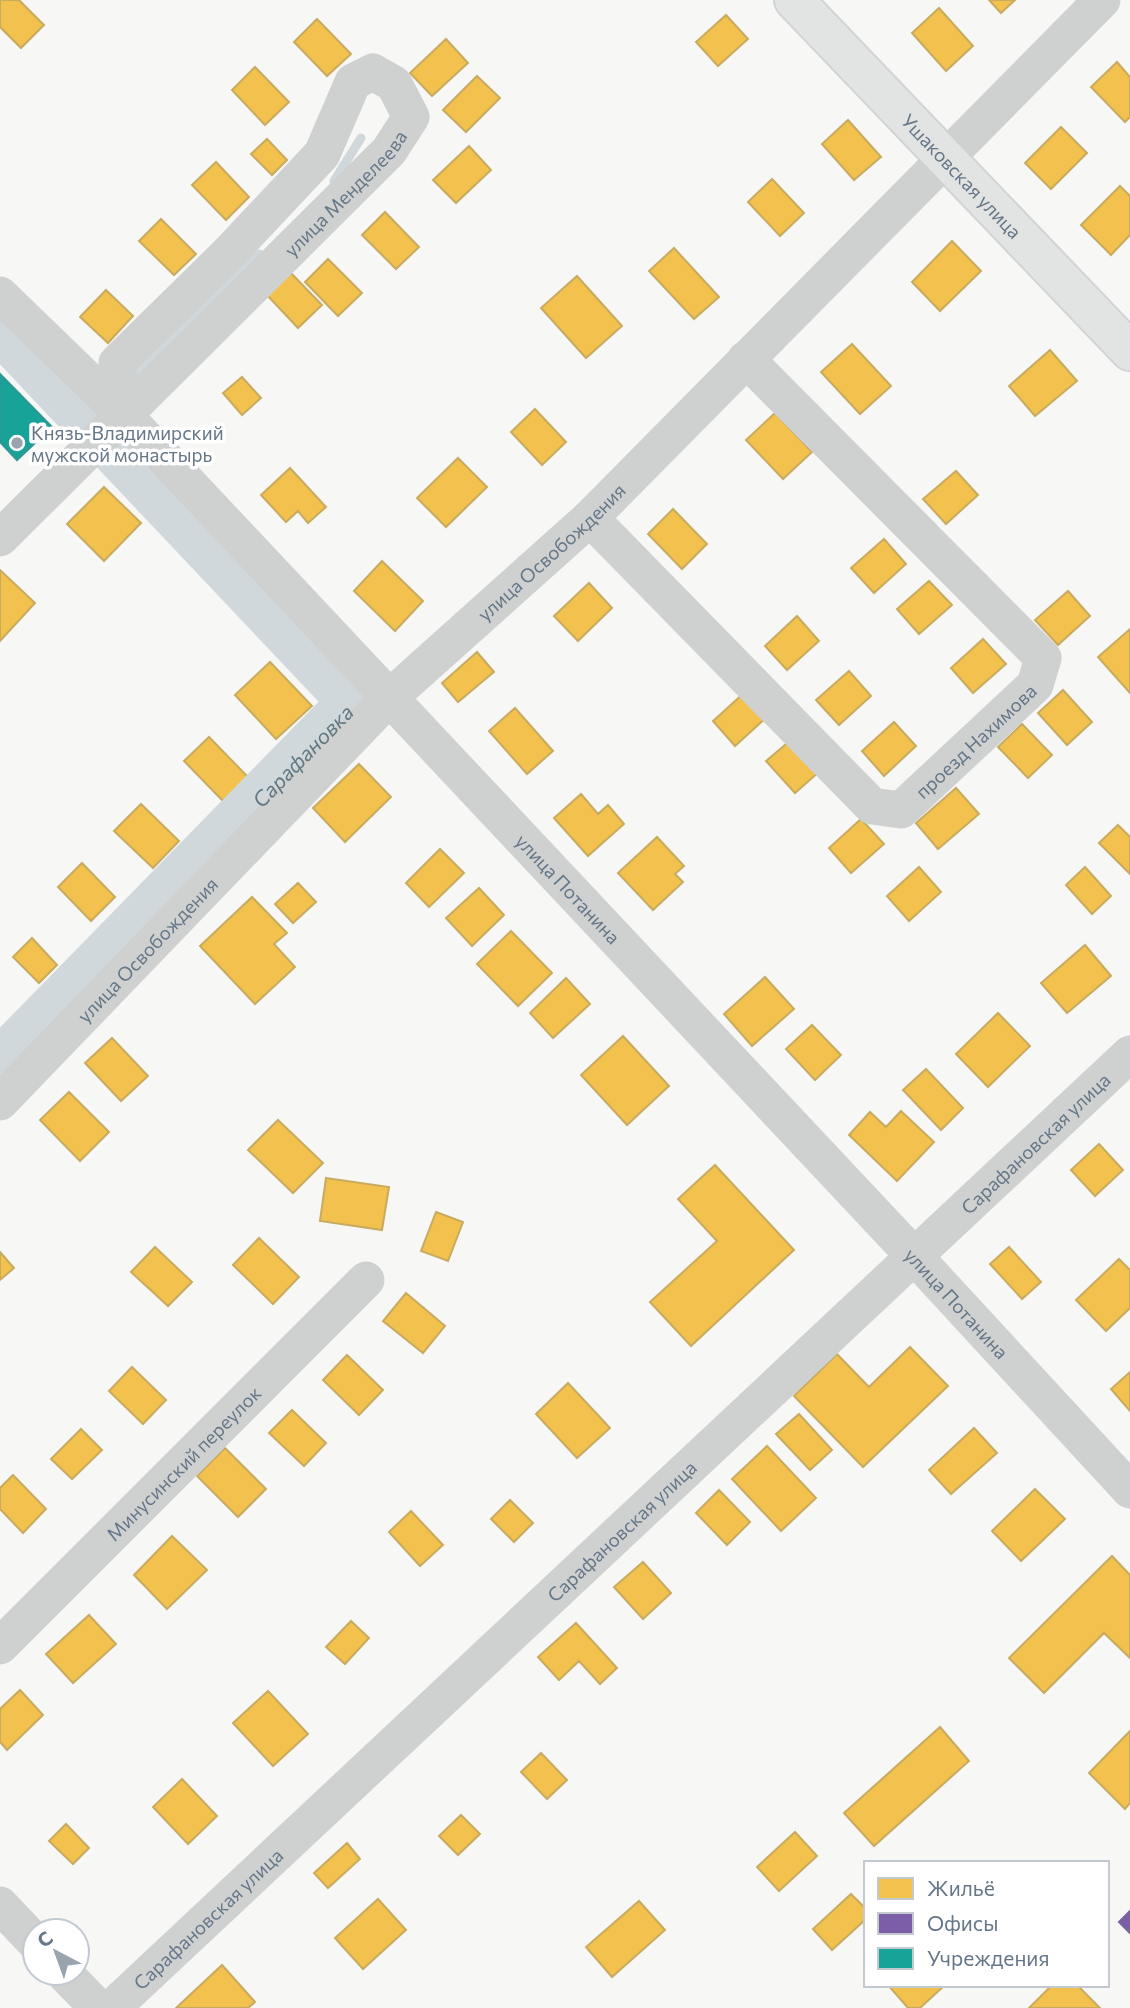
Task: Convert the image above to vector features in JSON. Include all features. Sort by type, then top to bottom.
[{"type":"main road","name":"Ушаковская улица","points":[[794,0],[1130,351]]},
{"type":"street","name":"улица Освобождения","points":[[0,1102],[389,698],[590,518],[1102,0]]},
{"type":"street","name":"улица Менделеева","points":[[0,538],[124,415],[390,150],[411,117],[394,84],[373,72],[353,82],[322,154],[230,252],[117,363],[124,415]]},
{"type":"street","name":"улица Потанина","points":[[0,295],[124,415],[915,1257],[1130,1490]]},
{"type":"street","name":"проезд Нахимова","points":[[590,518],[872,806],[901,810],[1035,685],[1044,658],[746,359]]},
{"type":"street","name":"Сарафановская улица","points":[[112,2008],[1130,1054]]},
{"type":"street","name":"Минусинский переулок","points":[[0,1646],[366,1280]]},
{"type":"street","points":[[0,1905],[21,1927]]},
{"type":"street","points":[[77,1987],[97,2008]]},
{"type":"building: Жильё","points":[[0,0],[19,0],[44,25],[21,48],[0,27]]},
{"type":"building: Жильё","points":[[989,0],[1015,0],[1001,13]]},
{"type":"building: Жильё","points":[[939,8],[973,46],[946,71],[912,33]]},
{"type":"building: Жильё","points":[[726,15],[748,39],[718,66],[696,42]]},
{"type":"building: Жильё","points":[[317,19],[351,54],[327,76],[294,42]]},
{"type":"building: Жильё","points":[[446,39],[468,63],[432,96],[410,73]]},
{"type":"building: Жильё","points":[[1117,62],[1130,77],[1130,117],[1125,122],[1091,87]]},
{"type":"building: Жильё","points":[[255,67],[289,102],[265,125],[232,90]]},
{"type":"building: Жильё","points":[[477,76],[500,98],[466,132],[443,110]]},
{"type":"building: Жильё","points":[[848,120],[881,157],[854,180],[822,144]]},
{"type":"building: Жильё","points":[[1061,127],[1087,153],[1051,189],[1025,163]]},
{"type":"building: Жильё","points":[[267,139],[287,160],[272,175],[251,154]]},
{"type":"building: Жильё","points":[[469,146],[491,170],[456,203],[433,180]]},
{"type":"building: Жильё","points":[[216,162],[249,197],[226,220],[192,185]]},
{"type":"building: Жильё","points":[[772,179],[804,213],[780,236],[748,202]]},
{"type":"building: Жильё","points":[[1120,186],[1130,196],[1130,235],[1111,255],[1081,225]]},
{"type":"building: Жильё","points":[[385,212],[419,247],[396,269],[362,235]]},
{"type":"building: Жильё","points":[[161,219],[196,254],[174,275],[139,241]]},
{"type":"building: Жильё","points":[[952,241],[981,271],[940,311],[912,282]]},
{"type":"building: Жильё","points":[[674,248],[719,297],[694,319],[649,271]]},
{"type":"building: Жильё","points":[[328,259],[362,293],[338,316],[305,282]]},
{"type":"building: Жильё","points":[[288,270],[322,305],[298,328],[265,293]]},
{"type":"building: Жильё","points":[[577,276],[622,326],[586,358],[541,308]]},
{"type":"building: Жильё","points":[[106,290],[133,316],[108,343],[80,317]]},
{"type":"building: Жильё","points":[[852,344],[891,386],[860,414],[821,372]]},
{"type":"building: Жильё","points":[[1050,350],[1077,381],[1035,416],[1009,386]]},
{"type":"building: Жильё","points":[[242,377],[261,398],[242,415],[223,393]]},
{"type":"building: Жильё","points":[[535,409],[566,442],[542,465],[511,432]]},
{"type":"building: Жильё","points":[[775,413],[812,452],[783,479],[746,440]]},
{"type":"building: Жильё","points":[[458,458],[487,487],[446,527],[417,498]]},
{"type":"building: Жильё","points":[[290,468],[326,507],[308,523],[298,511],[286,522],[261,495]]},
{"type":"building: Жильё","points":[[956,471],[978,495],[946,524],[923,499]]},
{"type":"building: Жильё","points":[[104,487],[141,523],[104,561],[67,524]]},
{"type":"building: Жильё","points":[[673,509],[707,544],[682,569],[648,534]]},
{"type":"building: Жильё","points":[[884,539],[906,564],[874,593],[851,568]]},
{"type":"building: Жильё","points":[[382,561],[423,601],[395,631],[354,591]]},
{"type":"building: Жильё","points":[[0,570],[35,603],[0,641]]},
{"type":"building: Жильё","points":[[929,581],[952,605],[919,634],[897,609]]},
{"type":"building: Жильё","points":[[589,583],[612,608],[578,641],[554,616]]},
{"type":"building: Жильё","points":[[1068,591],[1090,616],[1058,645],[1035,620]]},
{"type":"building: Жильё","points":[[797,616],[819,641],[787,670],[765,646]]},
{"type":"building: Жильё","points":[[1130,629],[1130,693],[1098,657]]},
{"type":"building: Жильё","points":[[983,639],[1006,664],[973,693],[951,668]]},
{"type":"building: Жильё","points":[[477,652],[494,672],[458,702],[442,683]]},
{"type":"building: Жильё","points":[[270,662],[312,706],[276,739],[235,695]]},
{"type":"building: Жильё","points":[[849,671],[871,696],[839,725],[816,700]]},
{"type":"building: Жильё","points":[[1063,690],[1092,722],[1067,745],[1038,713]]},
{"type":"building: Жильё","points":[[745,692],[767,717],[735,746],[713,721]]},
{"type":"building: Жильё","points":[[515,708],[553,751],[527,774],[489,731]]},
{"type":"building: Жильё","points":[[894,722],[916,746],[884,776],[862,751]]},
{"type":"building: Жильё","points":[[1022,724],[1052,755],[1028,778],[998,747]]},
{"type":"building: Жильё","points":[[209,737],[248,777],[223,801],[184,761]]},
{"type":"building: Жильё","points":[[792,739],[820,771],[795,793],[766,761]]},
{"type":"building: Жильё","points":[[359,764],[391,797],[345,842],[313,808]]},
{"type":"building: Жильё","points":[[956,788],[979,814],[938,849],[916,823]]},
{"type":"building: Жильё","points":[[581,794],[598,814],[608,805],[624,824],[588,856],[554,818]]},
{"type":"building: Жильё","points":[[141,804],[179,841],[153,868],[114,831]]},
{"type":"building: Жильё","points":[[861,819],[884,844],[851,873],[829,848]]},
{"type":"building: Жильё","points":[[1118,825],[1130,837],[1130,874],[1099,843]]},
{"type":"building: Жильё","points":[[657,837],[684,866],[675,874],[683,882],[653,910],[618,873]]},
{"type":"building: Жильё","points":[[440,849],[464,873],[429,907],[406,883]]},
{"type":"building: Жильё","points":[[82,863],[115,897],[91,921],[58,887]]},
{"type":"building: Жильё","points":[[919,867],[941,892],[909,921],[887,896]]},
{"type":"building: Жильё","points":[[1085,867],[1111,896],[1092,914],[1066,885]]},
{"type":"building: Жильё","points":[[298,883],[316,902],[293,923],[275,904]]},
{"type":"building: Жильё","points":[[479,888],[504,915],[472,946],[446,918]]},
{"type":"building: Жильё","points":[[252,897],[287,933],[274,944],[295,967],[255,1004],[200,946]]},
{"type":"building: Жильё","points":[[511,931],[552,973],[518,1006],[477,964]]},
{"type":"building: Жильё","points":[[32,938],[57,965],[39,983],[13,957]]},
{"type":"building: Жильё","points":[[1085,945],[1111,976],[1067,1013],[1041,983]]},
{"type":"building: Жильё","points":[[765,977],[794,1009],[752,1046],[724,1014]]},
{"type":"building: Жильё","points":[[566,978],[590,1004],[553,1038],[530,1013]]},
{"type":"building: Жильё","points":[[998,1013],[1030,1046],[988,1087],[956,1054]]},
{"type":"building: Жильё","points":[[812,1025],[841,1055],[815,1080],[786,1049]]},
{"type":"building: Жильё","points":[[623,1036],[669,1086],[627,1125],[581,1075]]},
{"type":"building: Жильё","points":[[112,1038],[148,1076],[121,1101],[85,1063]]},
{"type":"building: Жильё","points":[[926,1069],[963,1108],[941,1130],[903,1090]]},
{"type":"building: Жильё","points":[[69,1092],[109,1132],[80,1161],[40,1120]]},
{"type":"building: Жильё","points":[[901,1111],[934,1142],[897,1181],[849,1135],[870,1112],[886,1127]]},
{"type":"building: Жильё","points":[[278,1120],[323,1163],[293,1193],[248,1150]]},
{"type":"building: Жильё","points":[[1099,1144],[1123,1170],[1095,1196],[1071,1170]]},
{"type":"building: Жильё","points":[[715,1165],[794,1250],[691,1346],[650,1302],[717,1241],[678,1199]]},
{"type":"building: Жильё","points":[[326,1178],[389,1187],[382,1230],[320,1221]]},
{"type":"building: Жильё","points":[[436,1212],[463,1222],[448,1261],[421,1251]]},
{"type":"building: Жильё","points":[[259,1238],[299,1277],[273,1304],[233,1265]]},
{"type":"building: Жильё","points":[[155,1247],[192,1282],[168,1306],[131,1272]]},
{"type":"building: Жильё","points":[[1009,1247],[1041,1282],[1022,1299],[990,1264]]},
{"type":"building: Жильё","points":[[0,1252],[14,1268],[0,1280]]},
{"type":"building: Жильё","points":[[1119,1259],[1130,1270],[1130,1308],[1106,1331],[1076,1300]]},
{"type":"building: Жильё","points":[[406,1293],[445,1326],[423,1353],[383,1321]]},
{"type":"building: Жильё","points":[[910,1347],[948,1386],[863,1467],[794,1396],[837,1354],[869,1387]]},
{"type":"building: Жильё","points":[[347,1355],[383,1390],[359,1415],[323,1380]]},
{"type":"building: Жильё","points":[[132,1367],[166,1400],[143,1424],[109,1391]]},
{"type":"building: Жильё","points":[[1130,1372],[1130,1411],[1111,1389]]},
{"type":"building: Жильё","points":[[568,1383],[610,1428],[577,1458],[536,1414]]},
{"type":"building: Жильё","points":[[292,1410],[326,1443],[304,1466],[269,1433]]},
{"type":"building: Жильё","points":[[799,1414],[832,1450],[810,1470],[776,1434]]},
{"type":"building: Жильё","points":[[974,1428],[997,1453],[951,1494],[929,1470]]},
{"type":"building: Жильё","points":[[81,1429],[102,1450],[72,1479],[51,1459]]},
{"type":"building: Жильё","points":[[767,1446],[816,1498],[781,1531],[732,1479]]},
{"type":"building: Жильё","points":[[225,1448],[266,1489],[238,1517],[197,1476]]},
{"type":"building: Жильё","points":[[13,1475],[46,1509],[23,1533],[0,1509],[0,1488]]},
{"type":"building: Жильё","points":[[1035,1489],[1065,1519],[1021,1561],[992,1531]]},
{"type":"building: Жильё","points":[[719,1490],[750,1522],[727,1545],[696,1513]]},
{"type":"building: Жильё","points":[[510,1500],[533,1523],[514,1542],[491,1519]]},
{"type":"building: Жильё","points":[[411,1511],[443,1545],[420,1566],[389,1532]]},
{"type":"building: Жильё","points":[[172,1536],[207,1570],[167,1609],[134,1575]]},
{"type":"building: Жильё","points":[[1112,1556],[1130,1575],[1130,1658],[1104,1633],[1044,1693],[1009,1658]]},
{"type":"building: Жильё","points":[[643,1562],[671,1593],[643,1619],[614,1587]]},
{"type":"building: Жильё","points":[[89,1615],[116,1644],[73,1683],[46,1654]]},
{"type":"building: Жильё","points":[[351,1621],[369,1638],[345,1664],[326,1647]]},
{"type":"building: Жильё","points":[[576,1623],[617,1668],[600,1684],[579,1661],[559,1680],[538,1657]]},
{"type":"building: Жильё","points":[[20,1690],[43,1715],[7,1750],[0,1742],[0,1709]]},
{"type":"building: Жильё","points":[[268,1691],[308,1734],[273,1766],[233,1723]]},
{"type":"building: Жильё","points":[[940,1727],[969,1761],[874,1846],[844,1813]]},
{"type":"building: Жильё","points":[[1130,1731],[1130,1803],[1125,1809],[1089,1773]]},
{"type":"building: Жильё","points":[[541,1753],[567,1780],[547,1799],[521,1772]]},
{"type":"building: Жильё","points":[[182,1779],[217,1816],[188,1844],[153,1807]]},
{"type":"building: Жильё","points":[[461,1815],[480,1834],[458,1855],[439,1836]]},
{"type":"building: Жильё","points":[[66,1824],[89,1848],[73,1864],[49,1841]]},
{"type":"building: Жильё","points":[[795,1832],[817,1856],[779,1891],[757,1867]]},
{"type":"building: Жильё","points":[[347,1843],[360,1859],[328,1888],[314,1873]]},
{"type":"building: Жильё","points":[[851,1894],[864,1907],[864,1921],[832,1950],[813,1929]]},
{"type":"building: Жильё","points":[[378,1899],[406,1930],[363,1969],[335,1938]]},
{"type":"building: Жильё","points":[[639,1901],[665,1930],[612,1977],[586,1947]]},
{"type":"building: Жильё","points":[[222,1965],[255,2002],[248,2008],[176,2008]]},
{"type":"building: Жильё","points":[[890,1987],[943,1987],[920,2008],[908,2008]]},
{"type":"building: Жильё","points":[[1050,1987],[1079,1987],[1100,2008],[1029,2008]]},
{"type":"building: Офисы","points":[[1130,1911],[1130,1933],[1119,1922]]},
{"type":"building: Учреждения","name":"Князь-Владимирский мужской монастырь","points":[[0,374],[52,427],[17,460],[0,442]]},
{"type":"waterway","points":[[334,181],[361,138]]},
{"type":"waterway","points":[[134,378],[259,254]]},
{"type":"waterway","name":"Сарафановка","points":[[0,327],[97,430]]},
{"type":"waterway","name":"Сарафановка","points":[[0,1064],[354,702],[109,443]]},
{"type":"place","name":"Князь-Владимирский мужской монастырь","points":[[17,443]]}]
